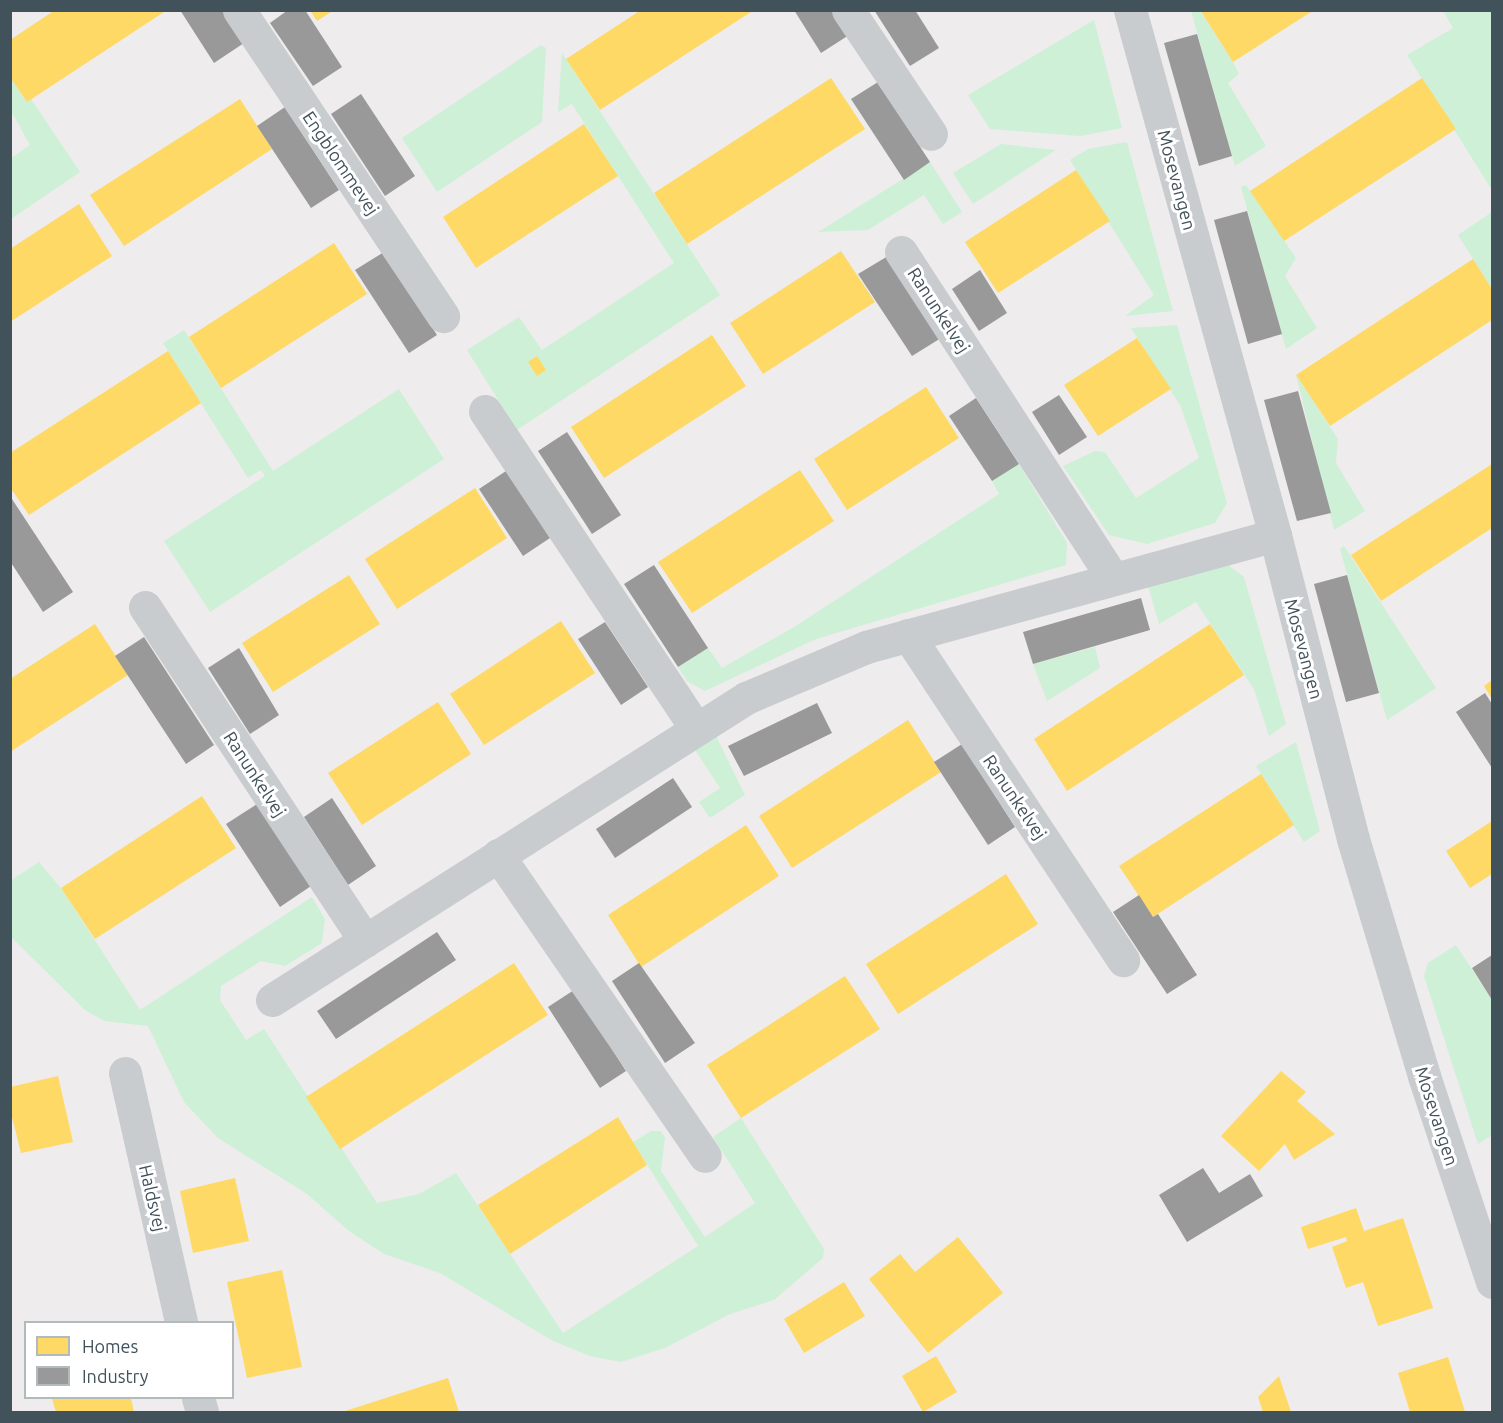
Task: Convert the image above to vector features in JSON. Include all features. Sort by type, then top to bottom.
[{"type":"street","name":"Engblommevej","points":[[238,10],[443,316]]},
{"type":"street","points":[[849,10],[932,134]]},
{"type":"street","name":"Mosevangen","points":[[1130,10],[1275,535],[1353,839],[1424,1076],[1492,1282]]},
{"type":"street","name":"Ranunkelvej","points":[[901,252],[1113,578]]},
{"type":"street","points":[[485,411],[695,727]]},
{"type":"street","points":[[272,1000],[695,727],[746,698],[866,647],[1275,535]]},
{"type":"street","name":"Ranunkelvej","points":[[145,607],[364,941]]},
{"type":"street","name":"Ranunkelvej","points":[[908,635],[1123,960]]},
{"type":"street","points":[[498,855],[705,1156]]},
{"type":"street","name":"Haldsvej","points":[[125,1073],[181,1321]]},
{"type":"green space","points":[[1191,11],[1200,11],[1233,62],[1239,74],[1228,83],[1266,146],[1235,166]]},
{"type":"green space","points":[[1443,11],[1492,11],[1492,190],[1407,55],[1453,28]]},
{"type":"green space","points":[[1094,20],[1122,128],[1080,136],[990,129],[968,95]]},
{"type":"green space","points":[[541,45],[546,48],[542,122],[437,192],[402,138]]},
{"type":"green space","points":[[562,53],[720,295],[517,430],[467,350],[519,317],[542,350],[674,263],[572,104],[558,112]]},
{"type":"green space","points":[[10,77],[27,102],[31,99],[80,172],[11,219],[11,158],[30,145],[11,111]]},
{"type":"green space","points":[[1127,142],[1173,311],[1125,316],[1154,295],[1070,160],[1088,149]]},
{"type":"green space","points":[[1001,144],[1056,150],[973,204],[953,173]]},
{"type":"green space","points":[[930,162],[962,212],[943,224],[924,195],[868,230],[818,232]]},
{"type":"green space","points":[[1246,185],[1296,258],[1285,276],[1317,328],[1286,349],[1241,187]]},
{"type":"green space","points":[[1492,212],[1492,289],[1458,235]]},
{"type":"green space","points":[[1177,325],[1227,503],[1215,523],[1147,544],[1109,535],[1063,466],[1095,451],[1105,452],[1136,498],[1199,458],[1180,405],[1131,328]]},
{"type":"green space","points":[[184,330],[273,471],[399,389],[444,459],[210,612],[164,541],[265,476],[261,470],[248,478],[163,343]]},
{"type":"green space","points":[[1296,375],[1338,439],[1336,463],[1365,511],[1334,530]]},
{"type":"green space","points":[[1019,464],[1067,543],[1066,565],[816,639],[705,691],[687,681],[678,667],[708,648],[722,668],[794,627],[999,494],[992,481]]},
{"type":"green space","points":[[1344,546],[1436,688],[1387,720],[1340,549]]},
{"type":"green space","points":[[1228,565],[1244,577],[1286,724],[1269,736],[1254,689],[1196,602],[1159,624],[1148,586]]},
{"type":"green space","points":[[1095,647],[1100,668],[1047,701],[1033,664]]},
{"type":"green space","points":[[716,736],[745,795],[710,818],[699,802],[720,788],[695,750]]},
{"type":"green space","points":[[1296,742],[1320,831],[1304,842],[1256,766]]},
{"type":"green space","points":[[39,862],[61,888],[140,1010],[312,897],[325,919],[322,943],[285,966],[261,961],[221,986],[220,1000],[246,1040],[264,1029],[377,1203],[419,1194],[456,1173],[563,1333],[698,1246],[633,1142],[651,1131],[660,1131],[665,1137],[661,1171],[705,1237],[755,1203],[713,1137],[741,1118],[824,1249],[823,1258],[774,1300],[730,1314],[665,1348],[621,1362],[590,1356],[553,1341],[440,1273],[384,1254],[349,1231],[307,1194],[218,1138],[184,1102],[148,1026],[104,1021],[85,1010],[11,937],[11,880]]},
{"type":"green space","points":[[1456,945],[1492,1000],[1492,1135],[1478,1144],[1424,976],[1428,963]]},
{"type":"building: Homes","points":[[55,10],[167,10],[27,102],[10,77],[10,40]]},
{"type":"building: Homes","points":[[310,10],[334,10],[317,21]]},
{"type":"building: Homes","points":[[641,10],[754,10],[600,110],[566,59]]},
{"type":"building: Homes","points":[[1200,10],[1314,10],[1233,62]]},
{"type":"building: Homes","points":[[831,78],[865,129],[687,244],[654,193]]},
{"type":"building: Homes","points":[[1422,78],[1456,129],[1284,241],[1250,191]]},
{"type":"building: Homes","points":[[240,99],[272,149],[124,246],[90,195]]},
{"type":"building: Homes","points":[[584,124],[618,176],[476,268],[443,217]]},
{"type":"building: Homes","points":[[1076,170],[1110,221],[998,293],[965,242]]},
{"type":"building: Homes","points":[[79,204],[112,256],[10,322],[10,249]]},
{"type":"building: Homes","points":[[334,243],[367,294],[221,388],[189,337]]},
{"type":"building: Homes","points":[[841,251],[875,302],[763,374],[730,323]]},
{"type":"building: Homes","points":[[1473,259],[1492,289],[1492,320],[1330,426],[1296,375]]},
{"type":"building: Homes","points":[[712,335],[746,386],[604,478],[571,427]]},
{"type":"building: Homes","points":[[1137,338],[1171,389],[1098,436],[1064,385]]},
{"type":"building: Homes","points":[[168,351],[201,403],[29,515],[10,487],[10,453]]},
{"type":"building: Homes","points":[[537,356],[546,370],[537,376],[528,362]]},
{"type":"building: Homes","points":[[926,387],[959,438],[847,510],[814,459]]},
{"type":"building: Homes","points":[[1492,464],[1492,528],[1381,601],[1351,555]]},
{"type":"building: Homes","points":[[800,470],[834,521],[692,613],[658,562]]},
{"type":"building: Homes","points":[[475,488],[507,538],[397,609],[365,559]]},
{"type":"building: Homes","points":[[349,575],[380,624],[273,692],[242,643]]},
{"type":"building: Homes","points":[[561,621],[595,673],[484,745],[450,694]]},
{"type":"building: Homes","points":[[95,624],[128,675],[10,752],[10,679]]},
{"type":"building: Homes","points":[[1210,624],[1244,675],[1067,791],[1034,739]]},
{"type":"building: Homes","points":[[1492,680],[1492,699],[1484,686]]},
{"type":"building: Homes","points":[[438,702],[471,754],[362,825],[328,773]]},
{"type":"building: Homes","points":[[908,720],[941,772],[792,868],[759,816]]},
{"type":"building: Homes","points":[[1261,774],[1294,825],[1153,917],[1119,866]]},
{"type":"building: Homes","points":[[202,796],[236,848],[95,939],[61,888]]},
{"type":"building: Homes","points":[[1492,821],[1492,874],[1470,888],[1446,851]]},
{"type":"building: Homes","points":[[746,825],[779,876],[641,967],[608,915]]},
{"type":"building: Homes","points":[[1006,874],[1038,924],[898,1014],[866,964]]},
{"type":"building: Homes","points":[[514,963],[548,1015],[340,1149],[306,1097]]},
{"type":"building: Homes","points":[[845,976],[880,1029],[741,1118],[707,1065]]},
{"type":"building: Homes","points":[[1281,1071],[1306,1092],[1297,1101],[1335,1134],[1294,1160],[1285,1144],[1259,1171],[1221,1136]]},
{"type":"building: Homes","points":[[58,1076],[73,1142],[21,1153],[10,1109],[10,1087]]},
{"type":"building: Homes","points":[[618,1117],[647,1165],[510,1254],[478,1205]]},
{"type":"building: Homes","points":[[235,1178],[249,1241],[193,1253],[180,1191]]},
{"type":"building: Homes","points":[[1356,1208],[1364,1231],[1403,1218],[1433,1308],[1378,1326],[1363,1282],[1346,1288],[1332,1247],[1347,1241],[1346,1237],[1308,1249],[1301,1227]]},
{"type":"building: Homes","points":[[958,1237],[1003,1293],[928,1353],[869,1279],[900,1254],[915,1272]]},
{"type":"building: Homes","points":[[282,1270],[302,1367],[247,1378],[227,1282]]},
{"type":"building: Homes","points":[[844,1282],[865,1316],[804,1353],[784,1319]]},
{"type":"building: Homes","points":[[936,1356],[957,1392],[923,1412],[902,1376]]},
{"type":"building: Homes","points":[[1448,1357],[1465,1412],[1410,1412],[1398,1373]]},
{"type":"building: Homes","points":[[1279,1376],[1291,1412],[1263,1412],[1258,1397]]},
{"type":"building: Homes","points":[[448,1378],[459,1412],[342,1412]]},
{"type":"building: Homes","points":[[52,1399],[131,1399],[134,1412],[56,1412]]},
{"type":"building: Industry","points":[[180,10],[222,10],[244,43],[214,63]]},
{"type":"building: Industry","points":[[288,10],[305,10],[342,67],[313,86],[270,23]]},
{"type":"building: Industry","points":[[794,10],[833,10],[849,35],[821,53]]},
{"type":"building: Industry","points":[[874,10],[915,10],[939,48],[910,66]]},
{"type":"building: Industry","points":[[1197,34],[1232,156],[1199,166],[1164,43]]},
{"type":"building: Industry","points":[[878,82],[930,162],[904,180],[851,99]]},
{"type":"building: Industry","points":[[361,94],[415,176],[385,196],[331,114]]},
{"type":"building: Industry","points":[[285,107],[339,190],[311,208],[257,126]]},
{"type":"building: Industry","points":[[1247,211],[1282,334],[1248,344],[1214,220]]},
{"type":"building: Industry","points":[[384,252],[437,335],[409,353],[355,270]]},
{"type":"building: Industry","points":[[888,256],[941,338],[912,356],[858,274]]},
{"type":"building: Industry","points":[[980,270],[1007,313],[979,331],[952,289]]},
{"type":"building: Industry","points":[[1298,391],[1331,513],[1297,521],[1264,400]]},
{"type":"building: Industry","points":[[1059,395],[1087,437],[1059,455],[1032,412]]},
{"type":"building: Industry","points":[[976,398],[1019,464],[992,481],[949,416]]},
{"type":"building: Industry","points":[[567,432],[621,515],[592,534],[538,451]]},
{"type":"building: Industry","points":[[506,471],[550,538],[523,556],[479,489]]},
{"type":"building: Industry","points":[[10,496],[73,592],[43,612],[10,561]]},
{"type":"building: Industry","points":[[654,565],[708,648],[678,667],[624,584]]},
{"type":"building: Industry","points":[[1347,575],[1379,693],[1346,702],[1314,584]]},
{"type":"building: Industry","points":[[1141,598],[1150,630],[1033,664],[1023,632]]},
{"type":"building: Industry","points":[[605,622],[648,687],[621,705],[578,639]]},
{"type":"building: Industry","points":[[144,637],[214,745],[186,764],[115,656]]},
{"type":"building: Industry","points":[[239,648],[279,715],[250,734],[208,668]]},
{"type":"building: Industry","points":[[1485,693],[1492,704],[1492,768],[1456,712]]},
{"type":"building: Industry","points":[[817,703],[832,733],[744,776],[728,746]]},
{"type":"building: Industry","points":[[962,744],[1015,827],[988,845],[934,762]]},
{"type":"building: Industry","points":[[673,778],[692,807],[615,858],[596,829]]},
{"type":"building: Industry","points":[[332,798],[376,866],[348,885],[304,817]]},
{"type":"building: Industry","points":[[257,804],[311,886],[280,907],[226,824]]},
{"type":"building: Industry","points":[[1139,895],[1153,917],[1158,914],[1197,975],[1167,994],[1113,912]]},
{"type":"building: Industry","points":[[437,932],[456,960],[336,1039],[317,1011]]},
{"type":"building: Industry","points":[[1492,955],[1492,1000],[1472,968]]},
{"type":"building: Industry","points":[[639,963],[695,1043],[665,1063],[612,981]]},
{"type":"building: Industry","points":[[574,990],[626,1071],[600,1088],[548,1007]]},
{"type":"building: Industry","points":[[1203,1168],[1219,1193],[1250,1174],[1263,1196],[1187,1242],[1159,1195]]}]
